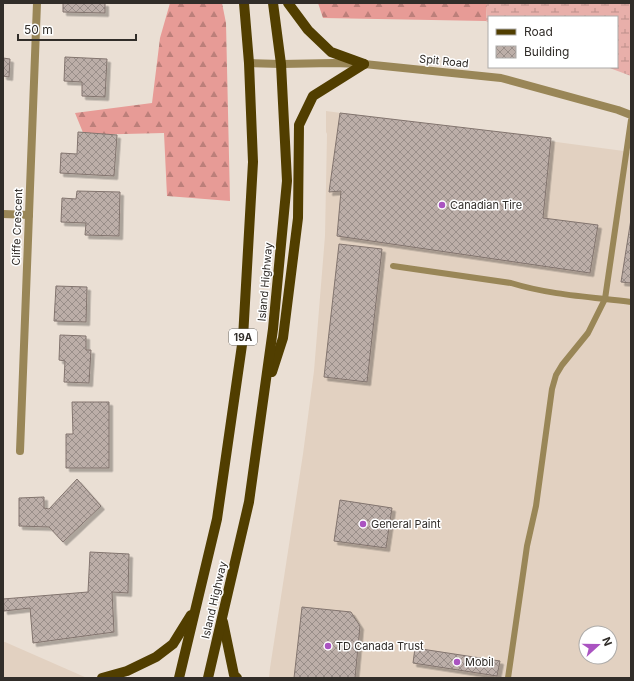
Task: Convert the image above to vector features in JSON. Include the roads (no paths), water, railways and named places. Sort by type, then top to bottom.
[{"type":"main road","name":"Island Highway","points":[[179,678],[217,519],[243,338],[253,162],[249,63],[244,3]]},
{"type":"main road","name":"Island Highway","points":[[208,678],[249,502],[273,329],[287,181],[281,64],[274,3]]},
{"type":"main road","points":[[288,3],[308,30],[332,52],[364,64]]},
{"type":"main road","points":[[264,396],[283,338],[285,323],[298,218],[299,125],[313,96],[364,64]]},
{"type":"main road","points":[[102,678],[127,671],[156,657],[174,644],[196,606]]},
{"type":"main road","points":[[222,618],[234,675],[237,678]]},
{"type":"street","name":"Cliffe Crescent","points":[[20,451],[37,3]]},
{"type":"street","name":"Spit Road","points":[[249,63],[364,64],[501,78],[618,110],[631,116]]},
{"type":"street","points":[[3,214],[29,215]]},
{"type":"lane","points":[[508,678],[524,567],[536,506],[552,389],[556,375],[562,365],[588,333],[605,299],[631,120]]},
{"type":"lane","points":[[393,266],[511,283],[530,289],[582,297],[631,302]]},
{"type":"place","name":"Canadian Tire","points":[[442,205]]},
{"type":"place","name":"General Paint","points":[[363,524]]},
{"type":"place","name":"TD Canada Trust","points":[[328,646]]},
{"type":"place","name":"Mobil","points":[[457,662]]}]
